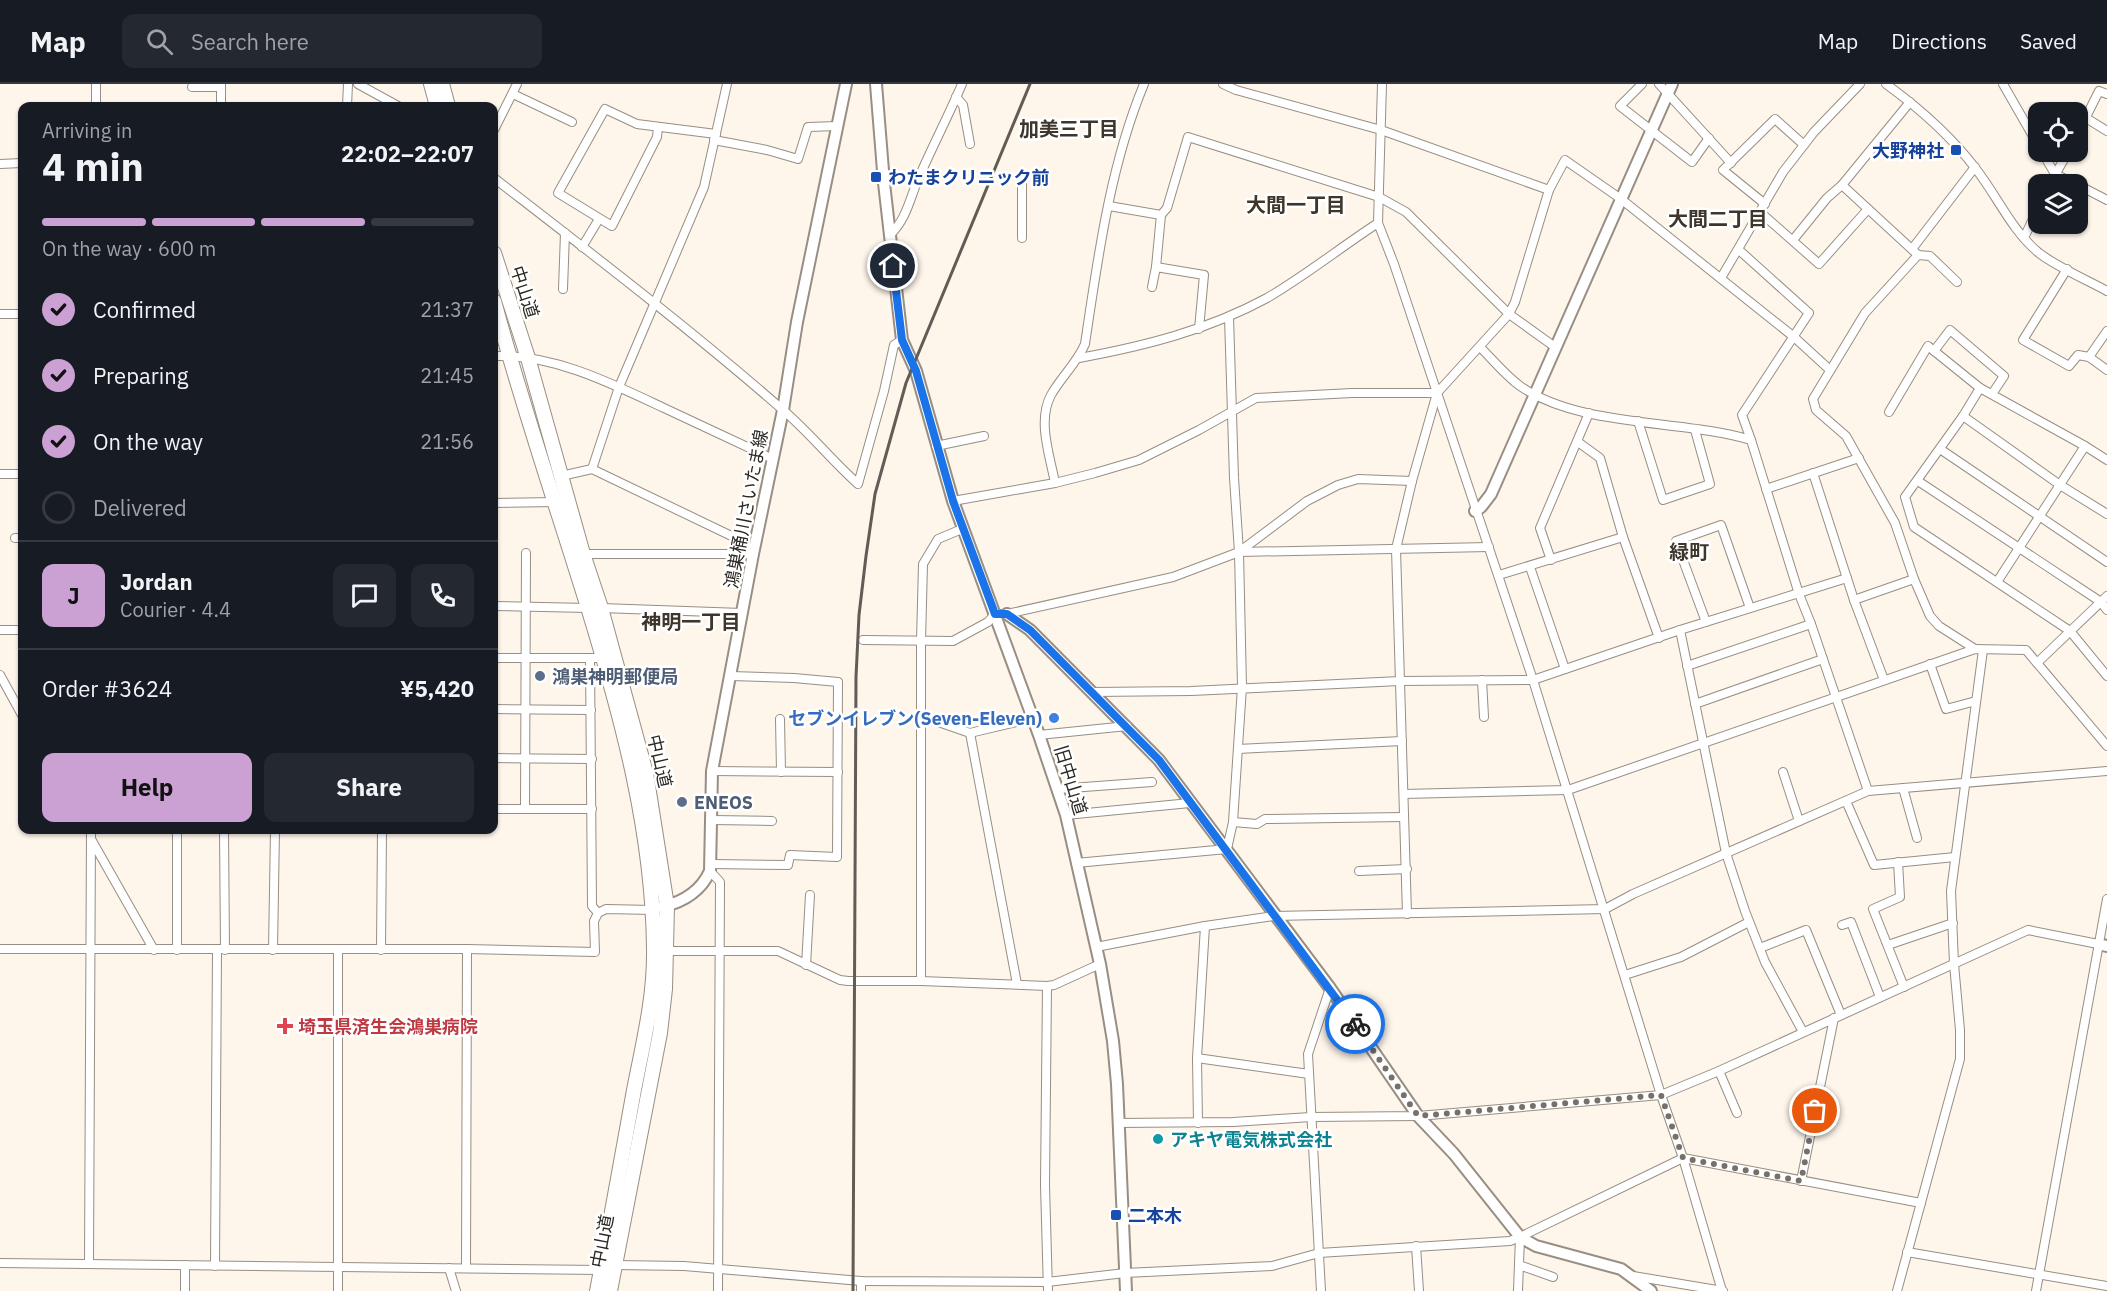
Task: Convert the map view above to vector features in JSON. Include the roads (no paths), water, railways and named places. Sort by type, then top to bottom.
[{"type":"highway","points":[[431,84],[436,102]]},
{"type":"highway","points":[[442,84],[447,102]]},
{"type":"highway","name":"中山道","points":[[498,264],[528,357],[584,554],[594,608],[597,658],[624,731],[635,782],[653,910],[654,952],[649,1013],[597,1291]]},
{"type":"highway","name":"中山道","points":[[498,316],[508,355],[556,502],[594,608],[646,773],[668,906],[665,989],[660,1033],[610,1291]]},
{"type":"main road","name":"鴻巣桶川さいたま線","points":[[711,868],[712,771],[783,410],[797,322],[846,84]]},
{"type":"main road","name":"旧中山道","points":[[876,84],[902,340],[916,371],[962,529],[1033,718],[1066,815],[1100,964],[1113,1041],[1126,1291]]},
{"type":"main road","points":[[1475,511],[1491,494],[1670,88]]},
{"type":"main road","points":[[1007,614],[1030,630],[1128,726],[1159,760],[1330,988],[1418,1116],[1454,1154],[1520,1237],[1536,1246],[1621,1269],[1647,1290]]},
{"type":"main road","points":[[653,910],[691,895],[707,879],[711,868]]},
{"type":"street","points":[[96,84],[96,102]]},
{"type":"street","points":[[347,102],[348,84]]},
{"type":"street","points":[[357,84],[391,102]]},
{"type":"street","points":[[498,122],[517,84]]},
{"type":"street","points":[[592,469],[618,387],[705,187],[727,84]]},
{"type":"street","points":[[890,235],[906,213],[916,184],[962,84]]},
{"type":"street","points":[[1055,483],[1047,443],[1046,411],[1051,395],[1079,358],[1085,344],[1111,191],[1125,139],[1144,84]]},
{"type":"street","points":[[1223,84],[1236,90],[1381,130],[1549,190]]},
{"type":"street","points":[[1382,84],[1378,223],[1395,264],[1475,511],[1499,575],[1533,680],[1723,1291],[1631,1275]]},
{"type":"street","points":[[1642,84],[1620,106],[1692,162],[1709,138]]},
{"type":"street","points":[[1659,84],[1670,88],[1731,163]]},
{"type":"street","points":[[1721,278],[1783,172],[1814,132],[1860,84]]},
{"type":"street","points":[[2002,84],[2028,128]]},
{"type":"street","points":[[192,87],[221,85],[221,102]]},
{"type":"street","points":[[1890,85],[1940,130],[1975,167],[2024,238],[2040,254],[2107,291]]},
{"type":"street","points":[[2088,114],[2099,91],[2107,94]]},
{"type":"street","points":[[513,93],[572,122]]},
{"type":"street","points":[[956,97],[963,105],[970,144]]},
{"type":"street","points":[[1793,240],[1827,198],[1842,185],[1910,102]]},
{"type":"street","points":[[658,127],[657,137],[612,226],[558,193],[605,109],[637,124],[658,127],[715,137],[798,159],[808,127],[837,126]]},
{"type":"street","points":[[1804,145],[1774,119],[1724,170],[1819,264],[1868,209]]},
{"type":"street","points":[[2088,119],[2107,131]]},
{"type":"street","points":[[1152,287],[1161,215],[1167,208],[1188,137],[1379,197],[1406,212],[1509,314],[1555,347]]},
{"type":"street","points":[[1407,914],[1396,549],[1412,481],[1437,393],[1509,314],[1515,302],[1549,190],[1565,160],[1621,199],[1721,278],[1830,370]]},
{"type":"street","points":[[2048,162],[2055,174]]},
{"type":"street","points":[[2055,174],[2062,162]]},
{"type":"street","points":[[0,164],[18,163]]},
{"type":"street","points":[[1975,167],[1915,252],[1865,313],[1813,399],[1816,410],[1846,436],[1894,522],[1930,616],[1939,626],[1979,649]]},
{"type":"street","points":[[1022,179],[1022,238]]},
{"type":"street","points":[[498,181],[654,302],[783,410],[810,434],[858,484],[884,391],[894,345],[902,340]]},
{"type":"street","points":[[1842,185],[1915,252],[1930,256],[1958,282]]},
{"type":"street","points":[[2088,190],[2107,200]]},
{"type":"street","points":[[1109,206],[1161,215]]},
{"type":"street","points":[[582,247],[599,219]]},
{"type":"street","points":[[1079,358],[1113,352],[1199,329],[1229,317],[1269,297],[1378,223]]},
{"type":"street","points":[[2024,238],[2028,229]]},
{"type":"street","points":[[562,290],[565,233]]},
{"type":"street","points":[[1739,250],[1809,313],[1743,415],[1799,594],[1837,696],[1868,791]]},
{"type":"street","points":[[1156,267],[1204,275],[1199,329]]},
{"type":"street","points":[[2067,269],[2023,340],[2069,366],[2078,355],[2089,357],[2107,370]]},
{"type":"street","points":[[0,314],[18,314]]},
{"type":"street","points":[[1076,863],[1227,849],[1233,822],[1242,687],[1229,317]]},
{"type":"street","points":[[1934,351],[1950,330],[2004,376],[1992,394]]},
{"type":"street","points":[[2089,357],[2107,331]]},
{"type":"street","points":[[1889,412],[1928,346],[1980,388],[2107,460]]},
{"type":"street","points":[[1480,347],[1518,384],[1535,395],[1568,408],[1751,440]]},
{"type":"street","points":[[498,356],[528,357],[569,368],[618,387],[773,459]]},
{"type":"street","points":[[1980,388],[1964,416],[1905,498],[1914,526],[2070,631],[2107,676]]},
{"type":"street","points":[[953,501],[1055,483],[1139,460],[1256,398],[1352,393],[1437,393]]},
{"type":"street","points":[[1551,560],[1540,528],[1589,413]]},
{"type":"street","points":[[1964,416],[2060,485],[2107,514]]},
{"type":"street","points":[[1638,421],[1664,500],[1710,484],[1695,430]]},
{"type":"street","points":[[936,446],[984,436]]},
{"type":"street","points":[[1578,442],[1600,458],[1623,537],[1659,638]]},
{"type":"street","points":[[1997,582],[2085,446]]},
{"type":"street","points":[[1940,449],[2107,562]]},
{"type":"street","points":[[1766,489],[1858,458]]},
{"type":"street","points":[[561,476],[592,469],[744,542],[753,554]]},
{"type":"street","points":[[1813,473],[1854,600],[1884,680]]},
{"type":"street","points":[[0,474],[18,474]]},
{"type":"street","points":[[863,640],[953,641],[988,622],[995,614],[1007,614],[1173,577],[1239,552],[1307,501],[1338,485],[1358,479],[1412,481]]},
{"type":"street","points":[[1918,481],[2019,548],[2104,599],[2107,610]]},
{"type":"street","points":[[498,503],[556,502]]},
{"type":"street","points":[[1706,621],[1676,541],[1721,525],[1750,608]]},
{"type":"street","points":[[921,981],[923,564],[938,539],[962,529]]},
{"type":"street","points":[[1499,575],[1623,537]]},
{"type":"street","points":[[1239,552],[1489,547]]},
{"type":"street","points":[[525,809],[526,553]]},
{"type":"street","points":[[584,554],[753,554]]},
{"type":"street","points":[[1530,567],[1565,669]]},
{"type":"street","points":[[1092,692],[1191,691],[1400,681],[1533,680],[1706,621],[1847,578]]},
{"type":"street","points":[[1854,600],[1914,579]]},
{"type":"street","points":[[2037,663],[2104,599]]},
{"type":"street","points":[[498,606],[742,613]]},
{"type":"street","points":[[1687,666],[1811,624]]},
{"type":"street","points":[[0,630],[18,630]]},
{"type":"street","points":[[1680,630],[1726,853],[1760,948],[1803,1032]]},
{"type":"street","points":[[1897,1291],[1960,1059],[1951,891],[1976,701],[1979,649]]},
{"type":"street","points":[[1404,794],[1568,790],[1979,649],[2026,650],[2107,746]]},
{"type":"street","points":[[498,658],[597,658],[591,710],[592,906],[598,913]]},
{"type":"street","points":[[1695,704],[1824,659]]},
{"type":"street","points":[[1930,664],[1946,709],[1976,701]]},
{"type":"street","points":[[0,675],[18,708]]},
{"type":"street","points":[[711,868],[788,865],[790,855],[837,857],[838,682],[731,676]]},
{"type":"street","points":[[1482,680],[1484,717]]},
{"type":"street","points":[[498,709],[591,710]]},
{"type":"street","points":[[921,717],[970,733],[1033,718]]},
{"type":"street","points":[[780,719],[781,772]]},
{"type":"street","points":[[1039,735],[1128,726]]},
{"type":"street","points":[[970,733],[1017,984]]},
{"type":"street","points":[[1238,749],[1402,741]]},
{"type":"street","points":[[498,758],[592,759]]},
{"type":"street","points":[[712,771],[838,772]]},
{"type":"street","points":[[1096,947],[1205,926],[1275,916],[1605,909],[1633,894],[1868,791],[2107,771]]},
{"type":"street","points":[[1783,772],[1799,821]]},
{"type":"street","points":[[1057,789],[1152,782]]},
{"type":"street","points":[[1903,788],[1917,838]]},
{"type":"street","points":[[1846,801],[1874,865],[1955,857]]},
{"type":"street","points":[[1066,815],[1190,803]]},
{"type":"street","points":[[498,809],[592,809]]},
{"type":"street","points":[[1233,822],[1257,824],[1265,819],[1404,817]]},
{"type":"street","points":[[712,820],[772,821]]},
{"type":"street","points":[[89,1264],[91,834]]},
{"type":"street","points":[[91,834],[154,950]]},
{"type":"street","points":[[177,834],[177,950]]},
{"type":"street","points":[[215,1266],[224,834]]},
{"type":"street","points":[[273,950],[275,834]]},
{"type":"street","points":[[381,950],[382,834]]},
{"type":"street","points":[[1898,862],[1900,897],[1873,909],[1904,987]]},
{"type":"street","points":[[711,868],[720,882],[718,1291]]},
{"type":"street","points":[[1359,871],[1407,869]]},
{"type":"street","points":[[806,965],[810,895]]},
{"type":"street","points":[[2036,1291],[2103,945],[2107,899]]},
{"type":"street","points":[[0,949],[467,949],[595,952],[594,921],[598,913],[606,909],[653,910]]},
{"type":"street","points":[[1625,975],[1681,957],[1749,922]]},
{"type":"street","points":[[1842,925],[1851,922],[1880,997]]},
{"type":"street","points":[[1888,945],[1953,923]]},
{"type":"street","points":[[1198,1123],[1197,1058],[1205,926]]},
{"type":"street","points":[[1760,948],[1806,930],[1838,1016],[1801,1181]]},
{"type":"street","points":[[1118,1123],[1198,1123],[1311,1117],[1418,1116],[1661,1095],[1719,1071],[2028,930],[2103,945]]},
{"type":"street","points":[[466,1268],[467,949]]},
{"type":"street","points":[[338,950],[338,1291]]},
{"type":"street","points":[[666,951],[778,951],[840,980],[848,981],[921,981],[1047,986],[1100,964]]},
{"type":"street","points":[[1047,986],[1048,1291]]},
{"type":"street","points":[[1320,1291],[1308,1054],[1330,988]]},
{"type":"street","points":[[1197,1058],[1309,1074]]},
{"type":"street","points":[[1719,1071],[1737,1113]]},
{"type":"street","points":[[615,1265],[684,1266],[861,1281],[1047,1282],[1125,1273],[1272,1266],[1319,1253],[1510,1240],[1683,1158],[1921,1203]]},
{"type":"street","points":[[1518,1291],[1520,1237]]},
{"type":"street","points":[[1416,1246],[1419,1291]]},
{"type":"street","points":[[1907,1252],[2107,1286]]},
{"type":"street","points":[[0,1263],[601,1270]]},
{"type":"street","points":[[184,1291],[185,1265]]},
{"type":"street","points":[[1519,1265],[1553,1277]]},
{"type":"street","points":[[449,1268],[456,1291]]},
{"type":"street","points":[[861,1281],[861,1291]]},
{"type":"railway","points":[[853,1291],[856,677],[859,615],[875,494],[906,383],[1030,84]]},
{"type":"place","name":"大野神社","points":[[1956,150]]},
{"type":"place","name":"わたまクリニック前","points":[[876,177]]},
{"type":"place","name":"鴻巣神明郵便局","points":[[540,676]]},
{"type":"place","name":"セブンイレブン(Seven-Eleven)","points":[[1054,718]]},
{"type":"place","name":"ENEOS","points":[[682,802]]},
{"type":"place","name":"埼玉県済生会鴻巣病院","points":[[285,1026]]},
{"type":"place","name":"アキヤ電気株式会社","points":[[1158,1139]]},
{"type":"place","name":"二本木","points":[[1116,1215]]},
{"type":"district","name":"加美三丁目","points":[[1069,128]]},
{"type":"district","name":"大間一丁目","points":[[1296,204]]},
{"type":"district","name":"大間二丁目","points":[[1718,218]]},
{"type":"district","name":"緑町","points":[[1689,551]]},
{"type":"district","name":"神明一丁目","points":[[691,621]]}]
